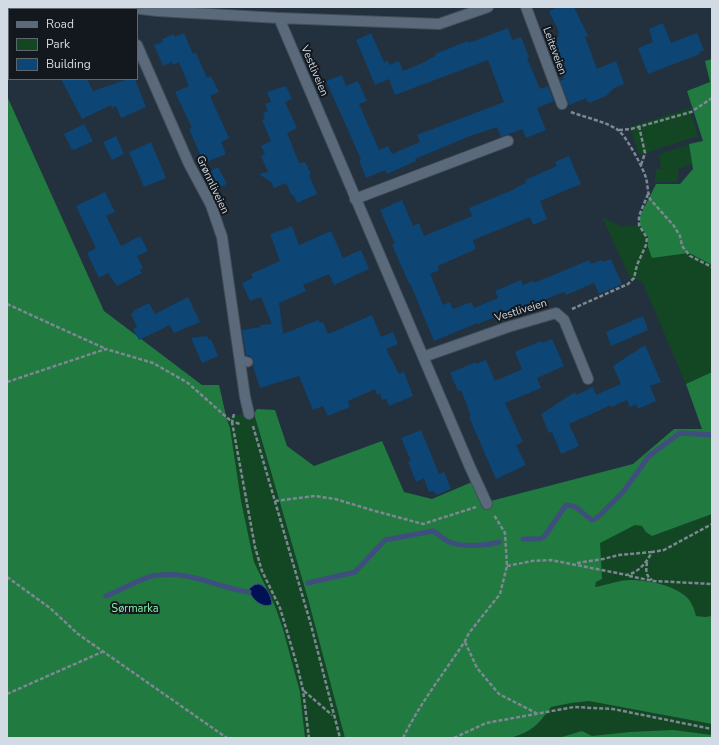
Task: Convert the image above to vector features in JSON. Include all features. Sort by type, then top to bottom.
[{"type":"street","points":[[124,7],[221,11],[279,18],[439,24],[488,7]]},
{"type":"street","name":"Leiteveien","points":[[526,7],[562,104]]},
{"type":"street","name":"Vestliveien","points":[[279,18],[355,199],[487,504]]},
{"type":"street","name":"Grønnliveien","points":[[138,47],[189,164],[211,205],[222,237],[244,361],[245,397],[250,414]]},
{"type":"street","points":[[355,199],[508,141]]},
{"type":"street","name":"Vestliveien","points":[[423,357],[508,326],[556,313],[564,320],[588,379]]},
{"type":"path","points":[[618,130],[639,126],[690,112],[712,98]]},
{"type":"path","points":[[562,104],[571,112],[611,126],[618,130],[625,138],[646,176],[648,193],[639,216],[639,224],[647,238],[646,245],[637,265],[634,278],[628,284],[582,304]]},
{"type":"path","points":[[639,126],[645,153],[641,166]]},
{"type":"path","points":[[648,193],[674,226],[680,236],[682,246],[690,256],[712,267]]},
{"type":"path","points":[[7,304],[106,349],[153,363],[188,383],[232,422],[255,547],[262,571],[280,608],[303,690],[309,738]]},
{"type":"path","points":[[7,382],[106,349]]},
{"type":"path","points":[[250,414],[311,625],[340,738]]},
{"type":"path","points":[[275,501],[315,496],[335,499],[375,512],[423,524],[487,504],[505,533],[507,566],[500,594],[469,633],[426,698],[403,738]]},
{"type":"path","points":[[573,564],[603,559],[619,554],[664,550],[712,524]]},
{"type":"path","points":[[652,552],[647,562],[646,571],[648,577],[654,581]]},
{"type":"path","points":[[507,566],[532,561],[551,560],[654,581],[712,584]]},
{"type":"path","points":[[627,575],[635,572],[647,562]]},
{"type":"path","points":[[7,577],[50,608],[78,634],[102,652],[227,738]]},
{"type":"path","points":[[465,641],[477,668],[499,694],[537,714]]},
{"type":"path","points":[[7,694],[102,652]]},
{"type":"path","points":[[303,690],[333,715]]},
{"type":"path","points":[[454,738],[486,723],[574,707],[613,709],[712,729]]},
{"type":"green space","points":[[712,59],[712,265],[689,253],[652,258],[648,247],[648,237],[640,225],[640,216],[656,184],[680,184],[693,169],[689,144],[703,141],[687,91],[710,82],[705,61]]},
{"type":"green space","name":"Sørmarka","points":[[7,96],[104,311],[202,385],[219,385],[230,428],[241,501],[254,562],[275,606],[283,629],[300,692],[305,738],[7,738]]},
{"type":"green space","points":[[689,108],[698,136],[639,155],[630,127]]},
{"type":"green space","points":[[689,145],[692,164],[678,169],[678,182],[655,182],[656,169],[661,169],[659,154]]},
{"type":"green space","points":[[602,217],[621,227],[640,225],[648,237],[648,247],[652,258],[689,253],[712,265],[712,372],[686,384],[642,281],[630,278]]},
{"type":"green space","points":[[712,372],[712,514],[652,536],[646,532],[642,526],[635,525],[600,543],[602,579],[596,582],[595,587],[626,580],[637,580],[659,584],[679,591],[689,599],[696,616],[712,616],[712,724],[589,701],[551,707],[534,727],[524,733],[510,738],[345,738],[308,599],[255,417],[255,412],[257,409],[275,410],[287,446],[314,466],[382,441],[404,492],[432,499],[472,482],[483,503],[633,464],[674,429],[702,429],[686,384]]},
{"type":"green space","points":[[255,412],[259,433],[308,599],[345,738],[305,738],[300,692],[283,629],[275,606],[254,562],[241,501],[230,428],[226,417]]},
{"type":"green space","points":[[712,514],[712,616],[696,616],[692,605],[595,587],[596,582],[602,579],[599,543],[635,525],[642,526],[646,532],[652,536]]},
{"type":"green space","points":[[589,701],[712,724],[712,735],[704,734],[712,738],[510,738],[524,733],[534,727],[551,707]]},
{"type":"green space","points":[[673,730],[712,735],[712,738],[549,738],[562,737],[582,731],[592,736]]},
{"type":"shaded area","points":[[259,584],[268,592],[272,604],[261,604],[252,596],[249,589],[254,585]]},
{"type":"building","points":[[558,7],[574,7],[588,36],[585,37],[597,69],[616,61],[624,84],[614,88],[606,96],[589,103],[589,101],[587,102],[586,98],[569,105],[560,81],[564,79],[547,42],[559,36],[559,32],[549,11]]},
{"type":"building","points":[[663,23],[671,43],[697,33],[704,50],[699,52],[700,54],[648,74],[638,48],[653,42],[649,29]]},
{"type":"building","points":[[508,28],[512,40],[521,37],[529,57],[527,58],[540,89],[548,86],[554,101],[537,108],[546,130],[526,138],[522,129],[501,137],[497,127],[470,136],[415,159],[416,161],[387,174],[385,170],[366,178],[359,160],[361,159],[326,81],[342,75],[346,86],[358,81],[367,101],[359,104],[379,150],[388,146],[392,154],[420,142],[417,135],[504,102],[488,60],[395,95],[389,79],[375,85],[356,40],[371,33],[384,62],[388,61],[389,65],[399,61],[403,71],[427,61],[436,56],[435,54]]},
{"type":"building","points":[[184,33],[193,54],[196,53],[207,78],[211,76],[219,92],[210,96],[229,138],[221,142],[226,154],[204,163],[189,129],[192,128],[175,92],[189,86],[179,62],[173,65],[172,62],[163,66],[154,45],[163,42],[162,39],[174,34],[175,37]]},
{"type":"building","points":[[62,80],[88,80],[93,91],[125,80],[135,80],[146,107],[121,118],[116,106],[112,108],[111,105],[82,119]]},
{"type":"building","points":[[286,86],[292,99],[285,102],[297,128],[287,133],[299,163],[305,162],[311,174],[309,175],[317,194],[297,203],[286,183],[274,188],[271,182],[259,174],[268,172],[261,156],[265,154],[261,146],[271,141],[262,120],[265,119],[263,113],[268,111],[265,104],[271,102],[267,92]]},
{"type":"building","points":[[84,124],[93,141],[72,150],[64,134]]},
{"type":"building","points":[[116,136],[124,154],[112,160],[103,142]]},
{"type":"building","points":[[151,142],[166,178],[144,187],[129,152]]},
{"type":"building","points":[[569,156],[581,184],[540,201],[547,219],[533,225],[530,217],[473,240],[476,249],[438,266],[439,270],[430,274],[443,305],[450,302],[453,309],[471,302],[474,308],[498,298],[495,291],[521,280],[523,285],[533,281],[534,283],[589,260],[591,264],[602,260],[603,262],[611,259],[622,284],[599,294],[594,283],[566,295],[564,292],[522,308],[522,306],[434,341],[410,283],[392,245],[395,244],[380,210],[402,200],[413,226],[419,223],[424,236],[472,216],[469,208],[517,188],[526,183],[525,180],[557,166],[555,162]]},
{"type":"building","points":[[218,167],[227,184],[211,191],[202,175]]},
{"type":"building","points":[[105,192],[115,212],[106,216],[121,246],[140,236],[148,251],[137,256],[143,268],[140,270],[142,273],[117,286],[108,273],[99,278],[87,253],[96,248],[76,206]]},
{"type":"building","points":[[292,226],[299,245],[331,231],[343,258],[361,250],[369,269],[334,285],[329,274],[303,285],[306,291],[279,303],[283,334],[318,320],[320,323],[323,322],[328,334],[372,315],[381,337],[393,332],[398,344],[386,349],[399,374],[404,372],[413,396],[389,406],[386,399],[382,400],[380,394],[377,395],[375,389],[348,401],[350,407],[328,416],[323,406],[313,410],[299,376],[260,388],[253,366],[254,360],[249,355],[246,355],[242,330],[261,327],[260,325],[272,324],[261,297],[250,301],[242,283],[253,278],[251,274],[280,261],[270,234]]},
{"type":"building","points":[[188,297],[200,322],[174,333],[170,325],[139,340],[133,329],[137,327],[131,314],[134,312],[133,311],[149,303],[155,314]]},
{"type":"building","points":[[643,316],[648,330],[611,346],[606,332]]},
{"type":"building","points":[[207,336],[209,340],[211,339],[218,356],[202,363],[191,338]]},
{"type":"building","points":[[552,339],[564,366],[537,378],[541,388],[505,403],[523,442],[516,445],[526,465],[496,479],[469,417],[471,416],[461,390],[458,391],[450,373],[476,362],[476,364],[486,360],[495,381],[522,369],[515,352],[541,341],[542,343]]},
{"type":"building","points":[[645,345],[661,382],[650,386],[656,401],[638,409],[636,404],[630,407],[627,400],[611,407],[611,405],[569,424],[579,446],[561,454],[552,432],[549,433],[541,414],[575,392],[576,395],[593,387],[596,395],[621,384],[613,366]]},
{"type":"building","points":[[421,430],[439,474],[444,472],[451,489],[436,495],[434,491],[429,492],[424,478],[416,482],[408,462],[411,461],[401,438]]},
{"type":"waterway","points":[[523,539],[539,539],[544,537],[566,505],[575,507],[592,520],[597,518],[623,492],[649,456],[680,433],[712,435]]},
{"type":"waterway","points":[[308,583],[355,572],[385,540],[433,531],[454,544],[481,545],[499,542]]},
{"type":"waterway","points":[[106,596],[152,576],[165,574],[190,577],[249,592]]}]
